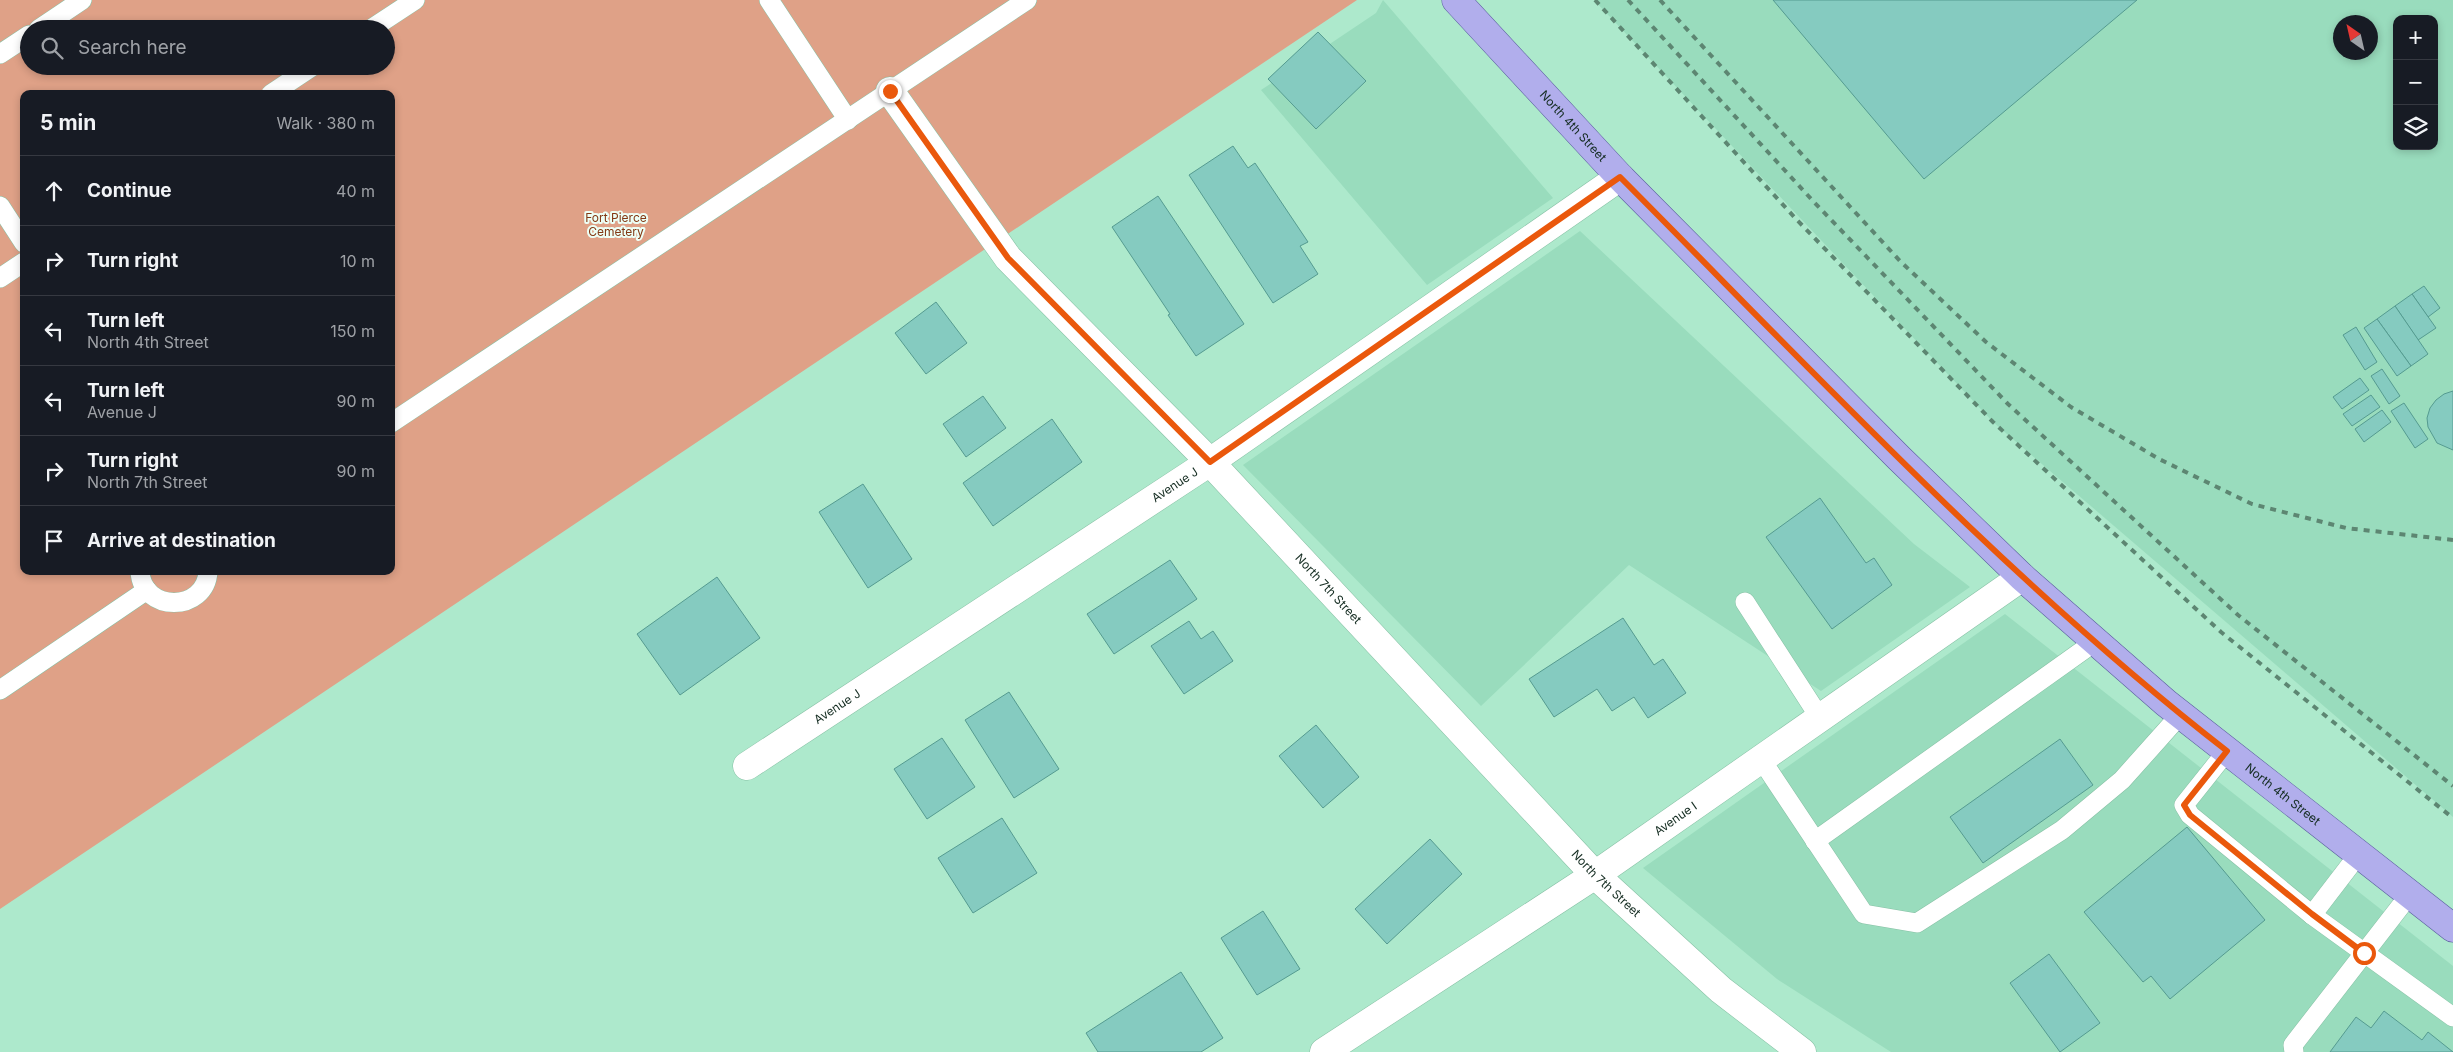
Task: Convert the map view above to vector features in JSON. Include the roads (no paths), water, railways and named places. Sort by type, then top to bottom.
[{"type":"main road","name":"North 4th Street","points":[[1456,0],[1620,177],[1899,458],[2022,577],[2180,714],[2453,928]]},
{"type":"street","name":"North 7th Street","points":[[890,91],[1008,258],[1210,462],[1595,875],[1721,990],[1802,1052]]},
{"type":"street","name":"Avenue J","points":[[748,766],[1210,462],[1620,177]]},
{"type":"street","name":"Avenue I","points":[[1324,1052],[1595,875],[2022,577]]},
{"type":"lane","points":[[52,20],[82,0]]},
{"type":"lane","points":[[385,20],[415,0]]},
{"type":"lane","points":[[769,0],[848,120]]},
{"type":"lane","points":[[395,420],[1028,0]]},
{"type":"lane","points":[[0,54],[20,41]]},
{"type":"lane","points":[[277,90],[300,75]]},
{"type":"lane","points":[[0,206],[20,237]]},
{"type":"lane","points":[[0,278],[20,265]]},
{"type":"lane","points":[[141,575],[147,590],[157,599],[169,604],[182,602],[194,597],[204,587],[207,575]]},
{"type":"lane","points":[[0,690],[147,590]]},
{"type":"lane","points":[[1746,602],[1820,718]]},
{"type":"lane","points":[[1815,841],[2096,642]]},
{"type":"lane","points":[[1761,759],[1864,914],[1917,922],[2062,830],[2122,780],[2180,714]]},
{"type":"lane","points":[[2227,751],[2184,805],[2190,815],[2312,914],[2453,1017]]},
{"type":"lane","points":[[2312,914],[2358,855]]},
{"type":"lane","points":[[2294,1052],[2293,1045],[2410,894]]},
{"type":"railway","points":[[1595,0],[1797,220],[1993,422],[2221,632],[2453,818]]},
{"type":"railway","points":[[1628,0],[1813,201],[2008,404],[2238,615],[2453,786]]},
{"type":"railway","points":[[1660,0],[1900,261],[1986,342],[2071,407],[2159,459],[2252,504],[2346,528],[2453,540]]},
{"type":"park label","name":"Fort Pierce Cemetery","points":[[616,225]]}]
